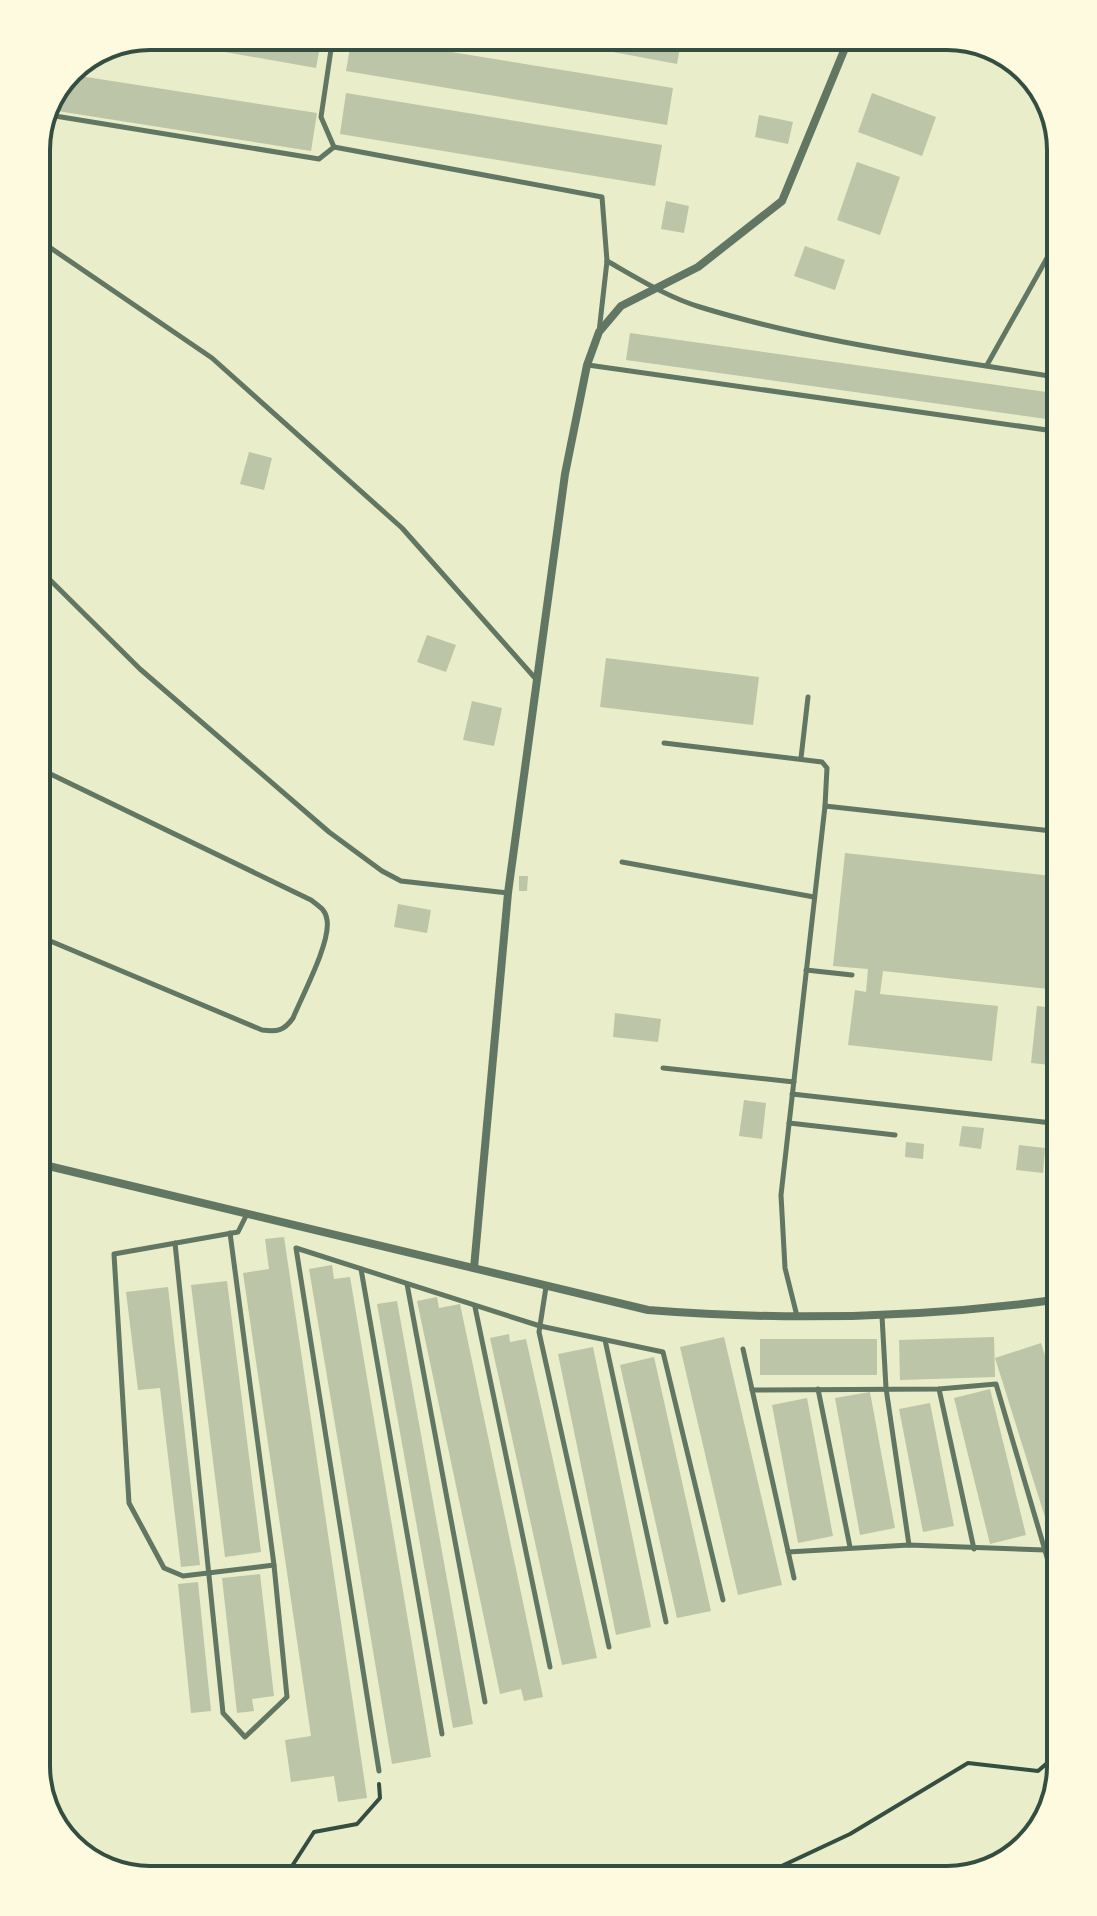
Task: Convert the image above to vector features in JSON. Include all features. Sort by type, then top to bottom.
[{"type":"street","points":[[474,1268],[508,893],[565,474],[587,365],[599,332],[621,306],[652,287],[698,267],[782,201],[800,165],[845,50]]},
{"type":"street","points":[[50,1167],[648,1310],[882,1316],[1047,1300]]},
{"type":"lane","points":[[331,50],[321,117],[334,147]]},
{"type":"lane","points":[[56,116],[319,159],[334,147],[602,197],[607,261],[599,332]]},
{"type":"lane","points":[[50,248],[212,358],[402,528],[535,678]]},
{"type":"lane","points":[[987,365],[1047,258]]},
{"type":"lane","points":[[607,261],[652,287],[699,307],[837,340],[1047,376]]},
{"type":"lane","points":[[587,365],[1047,430]]},
{"type":"lane","points":[[50,580],[140,669],[329,832],[382,871],[401,881],[508,893]]},
{"type":"lane","points":[[801,758],[808,697]]},
{"type":"lane","points":[[664,743],[801,758],[822,762],[827,768],[781,1195],[785,1268],[797,1316]]},
{"type":"lane","points":[[50,774],[311,900],[323,909],[328,921],[293,1018],[286,1028],[275,1032],[262,1030],[50,941]]},
{"type":"lane","points":[[825,806],[1047,830]]},
{"type":"lane","points":[[622,862],[814,897]]},
{"type":"lane","points":[[806,970],[852,975]]},
{"type":"lane","points":[[663,1068],[794,1082]]},
{"type":"lane","points":[[792,1094],[1047,1122]]},
{"type":"lane","points":[[789,1123],[895,1135]]},
{"type":"lane","points":[[246,1216],[238,1232],[114,1254],[129,1503],[164,1568],[183,1576],[274,1565]]},
{"type":"lane","points":[[175,1243],[223,1713],[245,1737],[287,1697],[274,1565],[230,1233]]},
{"type":"lane","points":[[379,1771],[296,1248],[540,1326],[663,1352],[723,1600]]},
{"type":"lane","points":[[361,1269],[442,1734]]},
{"type":"lane","points":[[407,1284],[485,1702]]},
{"type":"lane","points":[[546,1287],[540,1326],[609,1647]]},
{"type":"lane","points":[[475,1306],[550,1667]]},
{"type":"lane","points":[[882,1316],[886,1388],[909,1545]]},
{"type":"lane","points":[[605,1340],[666,1622]]},
{"type":"lane","points":[[743,1349],[794,1578]]},
{"type":"lane","points":[[752,1390],[939,1389],[996,1384],[1047,1557]]},
{"type":"lane","points":[[818,1389],[850,1547]]},
{"type":"lane","points":[[939,1389],[974,1549]]},
{"type":"lane","points":[[788,1552],[909,1545],[1045,1550]]},
{"type":"path","points":[[782,1866],[850,1834],[968,1763],[1038,1771],[1047,1763]]},
{"type":"path","points":[[292,1866],[314,1832],[357,1824],[380,1798],[379,1771]]},
{"type":"building","points":[[214,50],[319,50],[316,68]]},
{"type":"building","points":[[350,50],[438,50],[673,88],[667,125],[346,71]]},
{"type":"building","points":[[602,50],[680,50],[677,64]]},
{"type":"building","points":[[83,76],[317,113],[311,151],[58,111]]},
{"type":"building","points":[[346,93],[662,145],[655,186],[340,134]]},
{"type":"building","points":[[872,93],[936,117],[922,156],[858,132]]},
{"type":"building","points":[[759,115],[793,122],[788,144],[755,137]]},
{"type":"building","points":[[857,162],[900,177],[880,235],[837,220]]},
{"type":"building","points":[[666,201],[689,206],[684,233],[661,229]]},
{"type":"building","points":[[805,246],[845,260],[835,290],[794,276]]},
{"type":"building","points":[[630,333],[1047,392],[1047,419],[626,360]]},
{"type":"building","points":[[249,452],[272,458],[264,490],[240,484]]},
{"type":"building","points":[[427,635],[456,645],[446,672],[417,662]]},
{"type":"building","points":[[606,658],[759,677],[753,725],[600,707]]},
{"type":"building","points":[[472,701],[502,708],[494,746],[463,740]]},
{"type":"building","points":[[845,853],[1047,875],[1047,989],[883,971],[880,994],[998,1006],[992,1061],[848,1045],[855,990],[866,992],[868,969],[833,966]]},
{"type":"building","points":[[519,876],[528,876],[527,891],[519,891]]},
{"type":"building","points":[[398,904],[431,910],[427,933],[394,927]]},
{"type":"building","points":[[1047,998],[1047,1065],[1031,1063],[1037,1006],[1046,1007]]},
{"type":"building","points":[[615,1013],[661,1019],[658,1042],[613,1037]]},
{"type":"building","points":[[744,1100],[766,1103],[762,1139],[739,1136]]},
{"type":"building","points":[[962,1126],[984,1128],[981,1149],[959,1146]]},
{"type":"building","points":[[906,1142],[924,1144],[923,1159],[905,1157]]},
{"type":"building","points":[[1019,1145],[1045,1148],[1043,1173],[1016,1170]]},
{"type":"building","points":[[284,1237],[367,1798],[338,1802],[334,1776],[291,1782],[285,1740],[311,1736],[243,1273],[269,1269],[265,1239]]},
{"type":"building","points":[[332,1265],[334,1279],[350,1277],[431,1757],[392,1764],[309,1269]]},
{"type":"building","points":[[227,1281],[261,1552],[225,1557],[191,1285]]},
{"type":"building","points":[[168,1287],[200,1565],[181,1567],[160,1388],[138,1390],[126,1292]]},
{"type":"building","points":[[437,1297],[439,1308],[460,1304],[543,1697],[524,1701],[521,1689],[500,1694],[417,1301]]},
{"type":"building","points":[[397,1301],[473,1724],[453,1728],[377,1304]]},
{"type":"building","points":[[509,1334],[510,1342],[526,1339],[597,1658],[562,1665],[490,1338]]},
{"type":"building","points":[[724,1337],[782,1585],[738,1595],[680,1347]]},
{"type":"building","points":[[994,1337],[995,1377],[900,1380],[899,1340]]},
{"type":"building","points":[[760,1339],[877,1339],[877,1375],[760,1375]]},
{"type":"building","points":[[1041,1343],[1047,1362],[1047,1524],[995,1358]]},
{"type":"building","points":[[593,1347],[651,1627],[616,1635],[558,1354]]},
{"type":"building","points":[[654,1357],[711,1611],[677,1618],[620,1365]]},
{"type":"building","points":[[990,1389],[1026,1535],[990,1544],[954,1398]]},
{"type":"building","points":[[870,1392],[895,1528],[860,1535],[835,1398]]},
{"type":"building","points":[[807,1398],[833,1536],[798,1543],[772,1405]]},
{"type":"building","points":[[930,1403],[954,1526],[923,1532],[899,1409]]},
{"type":"building","points":[[260,1574],[274,1696],[252,1699],[254,1711],[237,1713],[222,1578]]},
{"type":"building","points":[[198,1582],[211,1711],[191,1713],[178,1584]]}]
